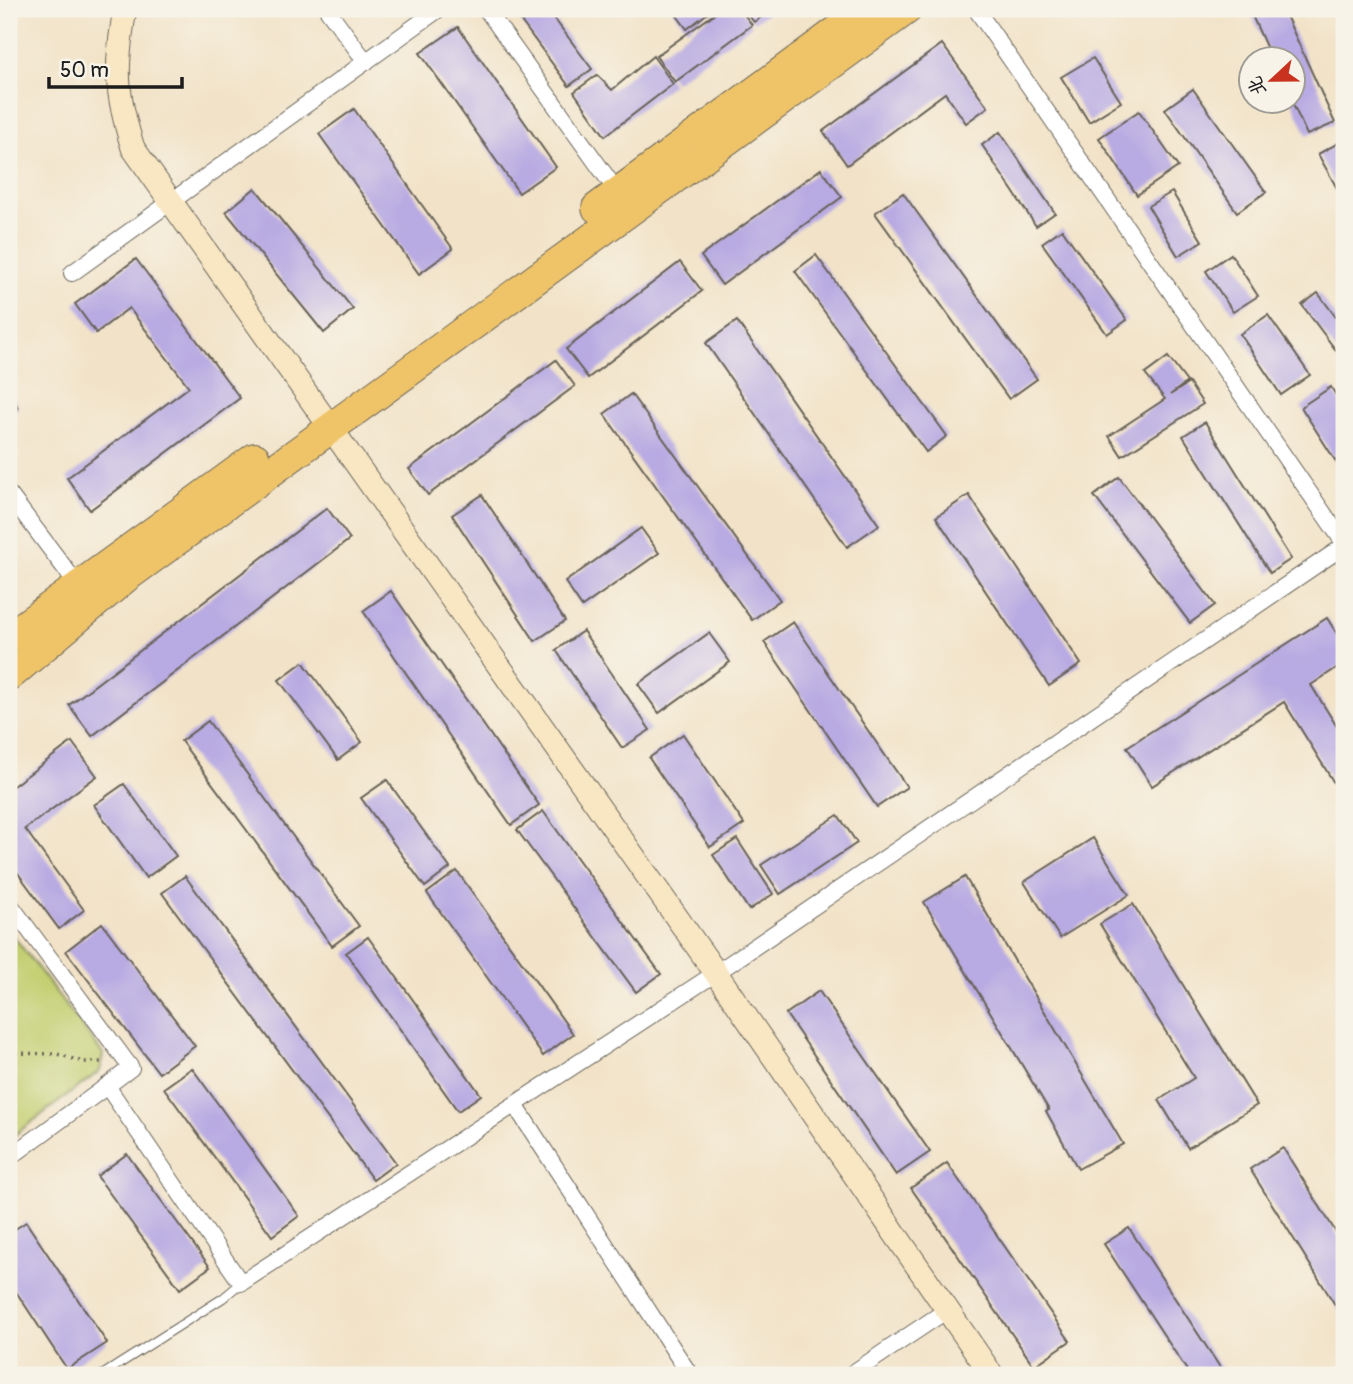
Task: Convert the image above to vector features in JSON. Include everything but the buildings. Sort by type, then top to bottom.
[{"type":"highway","points":[[624,201],[867,9]]},
{"type":"highway","points":[[9,637],[85,594],[624,201],[907,9]]},
{"type":"highway","points":[[9,676],[85,594]]},
{"type":"street","points":[[125,9],[116,62],[120,107],[133,148],[169,203],[716,973],[992,1375]]},
{"type":"street","points":[[327,9],[366,62]]},
{"type":"street","points":[[72,273],[439,9]]},
{"type":"street","points":[[486,9],[624,201]]},
{"type":"street","points":[[107,1086],[241,1283],[716,973],[1344,544],[976,9]]},
{"type":"street","points":[[9,494],[85,594]]},
{"type":"street","points":[[9,903],[131,1068],[9,1158]]},
{"type":"street","points":[[515,1105],[691,1375]]},
{"type":"street","points":[[850,1375],[947,1310]]},
{"type":"lane","points":[[103,1375],[154,1339],[223,1298],[241,1283]]},
{"type":"path","points":[[9,1053],[57,1054],[83,1062],[102,1062]]},
{"type":"green space","points":[[9,930],[103,1054],[100,1071],[9,1139]]}]
